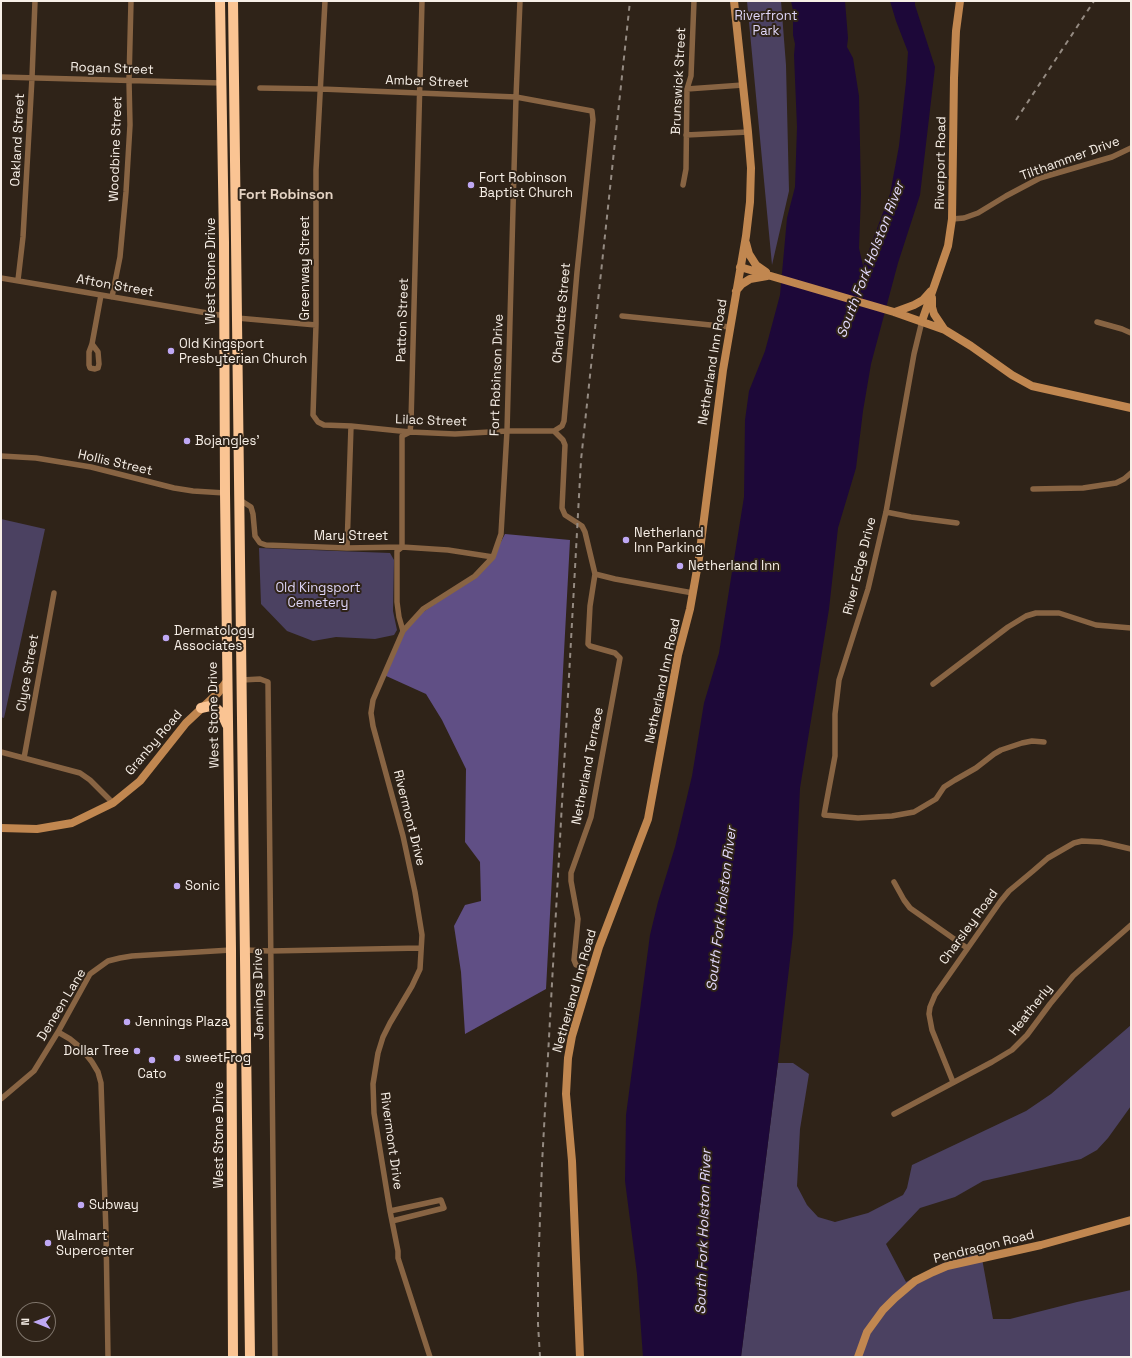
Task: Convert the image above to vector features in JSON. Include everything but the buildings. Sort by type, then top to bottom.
[{"type":"highway","name":"West Stone Drive","points":[[220,1],[225,316],[224,493],[231,950],[233,1357]]},
{"type":"highway","name":"West Stone Drive","points":[[233,1],[250,1357]]},
{"type":"highway","points":[[222,83],[235,83]]},
{"type":"highway","points":[[225,316],[237,318]]},
{"type":"highway","points":[[224,391],[230,383],[238,380]]},
{"type":"highway","points":[[224,493],[240,500]]},
{"type":"highway","points":[[227,681],[242,680]]},
{"type":"highway","points":[[201,708],[210,706],[217,709],[225,719],[228,728]]},
{"type":"highway","points":[[231,950],[245,950]]},
{"type":"main road","name":"Netherland Inn Road","points":[[580,1357],[572,1161],[566,1094],[566,1077],[572,1036],[607,922],[648,819],[678,656],[690,609],[702,536],[730,327],[746,236],[750,202],[748,132],[734,1]]},
{"type":"main road","name":"Riverport Road","points":[[922,321],[948,246],[952,219],[954,78],[956,31],[960,1]]},
{"type":"main road","points":[[746,236],[746,244],[749,254],[763,273]]},
{"type":"main road","points":[[740,267],[894,312],[945,330],[1028,384],[1050,391],[1131,408]]},
{"type":"main road","points":[[736,291],[742,284],[763,273]]},
{"type":"main road","points":[[894,312],[923,300],[935,285]]},
{"type":"main road","points":[[935,285],[932,298],[932,307],[937,320],[945,330]]},
{"type":"main road","name":"Granby Road","points":[[1,828],[37,829],[72,823],[113,803],[140,781],[186,723],[218,693],[227,681]]},
{"type":"main road","name":"Pendragon Road","points":[[858,1357],[867,1332],[883,1310],[915,1281],[947,1266],[1040,1245],[1131,1220]]},
{"type":"street","name":"Oakland Street","points":[[18,280],[23,237],[35,1]]},
{"type":"street","name":"Woodbine Street","points":[[112,297],[120,256],[126,192],[130,125],[129,80],[131,1]]},
{"type":"street","name":"Greenway Street","points":[[313,415],[316,325],[316,170],[325,1]]},
{"type":"street","name":"Patton Street","points":[[403,631],[397,602],[397,552],[402,547],[402,436],[410,432],[422,1]]},
{"type":"street","name":"Fort Robinson Drive","points":[[373,700],[403,631],[423,609],[475,576],[492,557],[501,534],[507,431],[520,1]]},
{"type":"street","name":"Brunswick Street","points":[[682,185],[686,169],[687,89],[691,76],[694,1]]},
{"type":"street","name":"Rogan Street","points":[[1,77],[222,83]]},
{"type":"street","points":[[687,89],[743,85]]},
{"type":"street","name":"Amber Street","points":[[260,88],[420,92],[516,97],[592,111]]},
{"type":"street","name":"Charlotte Street","points":[[554,431],[562,426],[564,421],[592,111]]},
{"type":"street","points":[[686,135],[748,132]]},
{"type":"street","name":"Tilthammer Drive","points":[[952,219],[964,218],[978,214],[1006,196],[1040,178],[1112,157],[1131,148]]},
{"type":"street","name":"Afton Street","points":[[1,278],[225,316]]},
{"type":"street","points":[[92,344],[101,295]]},
{"type":"street","points":[[622,316],[730,327]]},
{"type":"street","points":[[237,318],[316,325]]},
{"type":"street","name":"River Edge Drive","points":[[922,321],[914,354],[886,512],[868,589],[839,680],[835,714],[835,756],[824,815],[858,818],[892,816],[914,812],[936,799],[944,787],[976,768],[984,760],[997,752],[1022,743],[1032,741],[1044,742]]},
{"type":"street","points":[[1097,322],[1131,333]]},
{"type":"street","name":"Lilac Street","points":[[313,415],[318,422],[324,425],[410,432],[455,434],[507,431],[554,431]]},
{"type":"street","points":[[347,548],[351,426]]},
{"type":"street","points":[[554,431],[563,440],[565,445],[562,508],[565,515],[582,526],[585,532],[595,574],[693,593]]},
{"type":"street","name":"Hollis Street","points":[[1,456],[36,458],[91,467],[174,488],[224,493]]},
{"type":"street","points":[[1033,488],[1083,488],[1116,483],[1124,480],[1131,473]]},
{"type":"street","name":"Mary Street","points":[[240,500],[251,507],[255,536],[260,543],[273,546],[347,548],[402,547],[448,550],[492,557]]},
{"type":"street","points":[[886,512],[957,523]]},
{"type":"street","name":"Netherland Terrace","points":[[592,970],[576,965],[574,960],[578,920],[571,873],[591,817],[620,658],[616,652],[590,646],[588,644],[590,606],[595,574]]},
{"type":"street","name":"Clyce Street","points":[[24,758],[54,593]]},
{"type":"street","points":[[933,684],[1008,627],[1026,616],[1036,613],[1059,613],[1096,625],[1131,628]]},
{"type":"street","name":"Jennings Drive","points":[[242,680],[260,679],[268,682],[275,1357]]},
{"type":"street","name":"Rivermont Drive","points":[[373,700],[371,713],[373,726],[403,836],[420,922],[421,948],[420,969],[383,1038],[375,1067],[373,1098],[374,1113],[390,1211],[403,1274],[430,1357]]},
{"type":"street","points":[[1,752],[80,773],[90,780],[113,803]]},
{"type":"street","name":"Charsley Road","points":[[953,1082],[932,1030],[930,1007],[935,995],[996,907],[1009,891],[1048,858],[1074,843],[1082,841],[1101,842],[1131,849]]},
{"type":"street","points":[[894,882],[910,908],[967,948]]},
{"type":"street","name":"Heatherly","points":[[894,1114],[1012,1050],[1028,1035],[1050,1004],[1073,976],[1131,925]]},
{"type":"street","points":[[245,950],[270,951],[421,948]]},
{"type":"street","name":"Deneen Lane","points":[[1,1099],[34,1071],[58,1032],[90,974],[108,961],[132,956],[231,950]]},
{"type":"street","points":[[58,1032],[81,1048],[92,1062],[102,1083],[108,1356]]},
{"type":"street","points":[[390,1211],[441,1200],[444,1208],[392,1221]]},
{"type":"green space","name":"Riverfront Park","points":[[747,1],[781,1],[786,65],[789,191],[772,265]]},
{"type":"green space","points":[[1,519],[45,529],[4,718],[1,717]]},
{"type":"green space","name":"Old Kingsport Cemetery","points":[[259,548],[390,553],[394,560],[393,611],[397,630],[394,635],[375,639],[336,637],[313,641],[287,631],[261,604]]},
{"type":"green space","points":[[1131,1025],[1131,1106],[1108,1138],[1097,1150],[1081,1159],[983,1181],[955,1197],[920,1208],[886,1244],[906,1282],[943,1263],[981,1253],[993,1319],[1010,1319],[1131,1290],[1131,1357],[741,1357],[778,1063],[793,1063],[809,1074],[800,1129],[797,1186],[807,1205],[818,1217],[835,1222],[868,1213],[903,1195],[907,1188],[912,1165],[1026,1111],[1051,1094]]},
{"type":"shaded area","points":[[505,534],[570,540],[546,989],[465,1034],[461,972],[454,926],[465,905],[481,901],[480,862],[465,842],[466,769],[442,720],[426,694],[384,675],[403,631],[413,619],[475,576],[493,557]]},
{"type":"water","name":"South Fork Holston River","points":[[791,1],[845,1],[848,38],[847,47],[853,58],[859,96],[861,194],[859,248],[863,266],[890,194],[899,146],[906,82],[908,52],[890,1],[915,1],[935,67],[920,195],[898,263],[871,364],[863,411],[856,468],[838,528],[829,609],[800,788],[793,934],[741,1357],[643,1357],[637,1274],[625,1181],[626,1115],[650,935],[658,902],[675,847],[692,776],[704,703],[719,653],[744,497],[745,420],[749,391],[765,351],[780,295],[787,218],[795,187],[797,127],[794,55],[795,44]]},
{"type":"railway","points":[[540,1357],[538,1324],[538,1273],[542,1164],[581,460],[630,1]]},
{"type":"railway","points":[[1016,120],[1094,1]]},
{"type":"place","name":"Fort Robinson Baptist Church","points":[[471,185]]},
{"type":"place","name":"Old Kingsport Presbyterian Church","points":[[171,351]]},
{"type":"place","name":"Bojangles'","points":[[187,441]]},
{"type":"place","name":"Netherland Inn Parking","points":[[626,540]]},
{"type":"place","name":"Netherland Inn","points":[[680,566]]},
{"type":"place","name":"Dermatology Associates","points":[[166,638]]},
{"type":"place","name":"Sonic","points":[[177,886]]},
{"type":"place","name":"Jennings Plaza","points":[[127,1022]]},
{"type":"place","name":"Dollar Tree","points":[[137,1051]]},
{"type":"place","name":"sweetFrog","points":[[177,1058]]},
{"type":"place","name":"Cato","points":[[152,1060]]},
{"type":"place","name":"Subway","points":[[81,1205]]},
{"type":"place","name":"Walmart Supercenter","points":[[48,1243]]},
{"type":"district","name":"Fort Robinson","points":[[286,195]]}]
